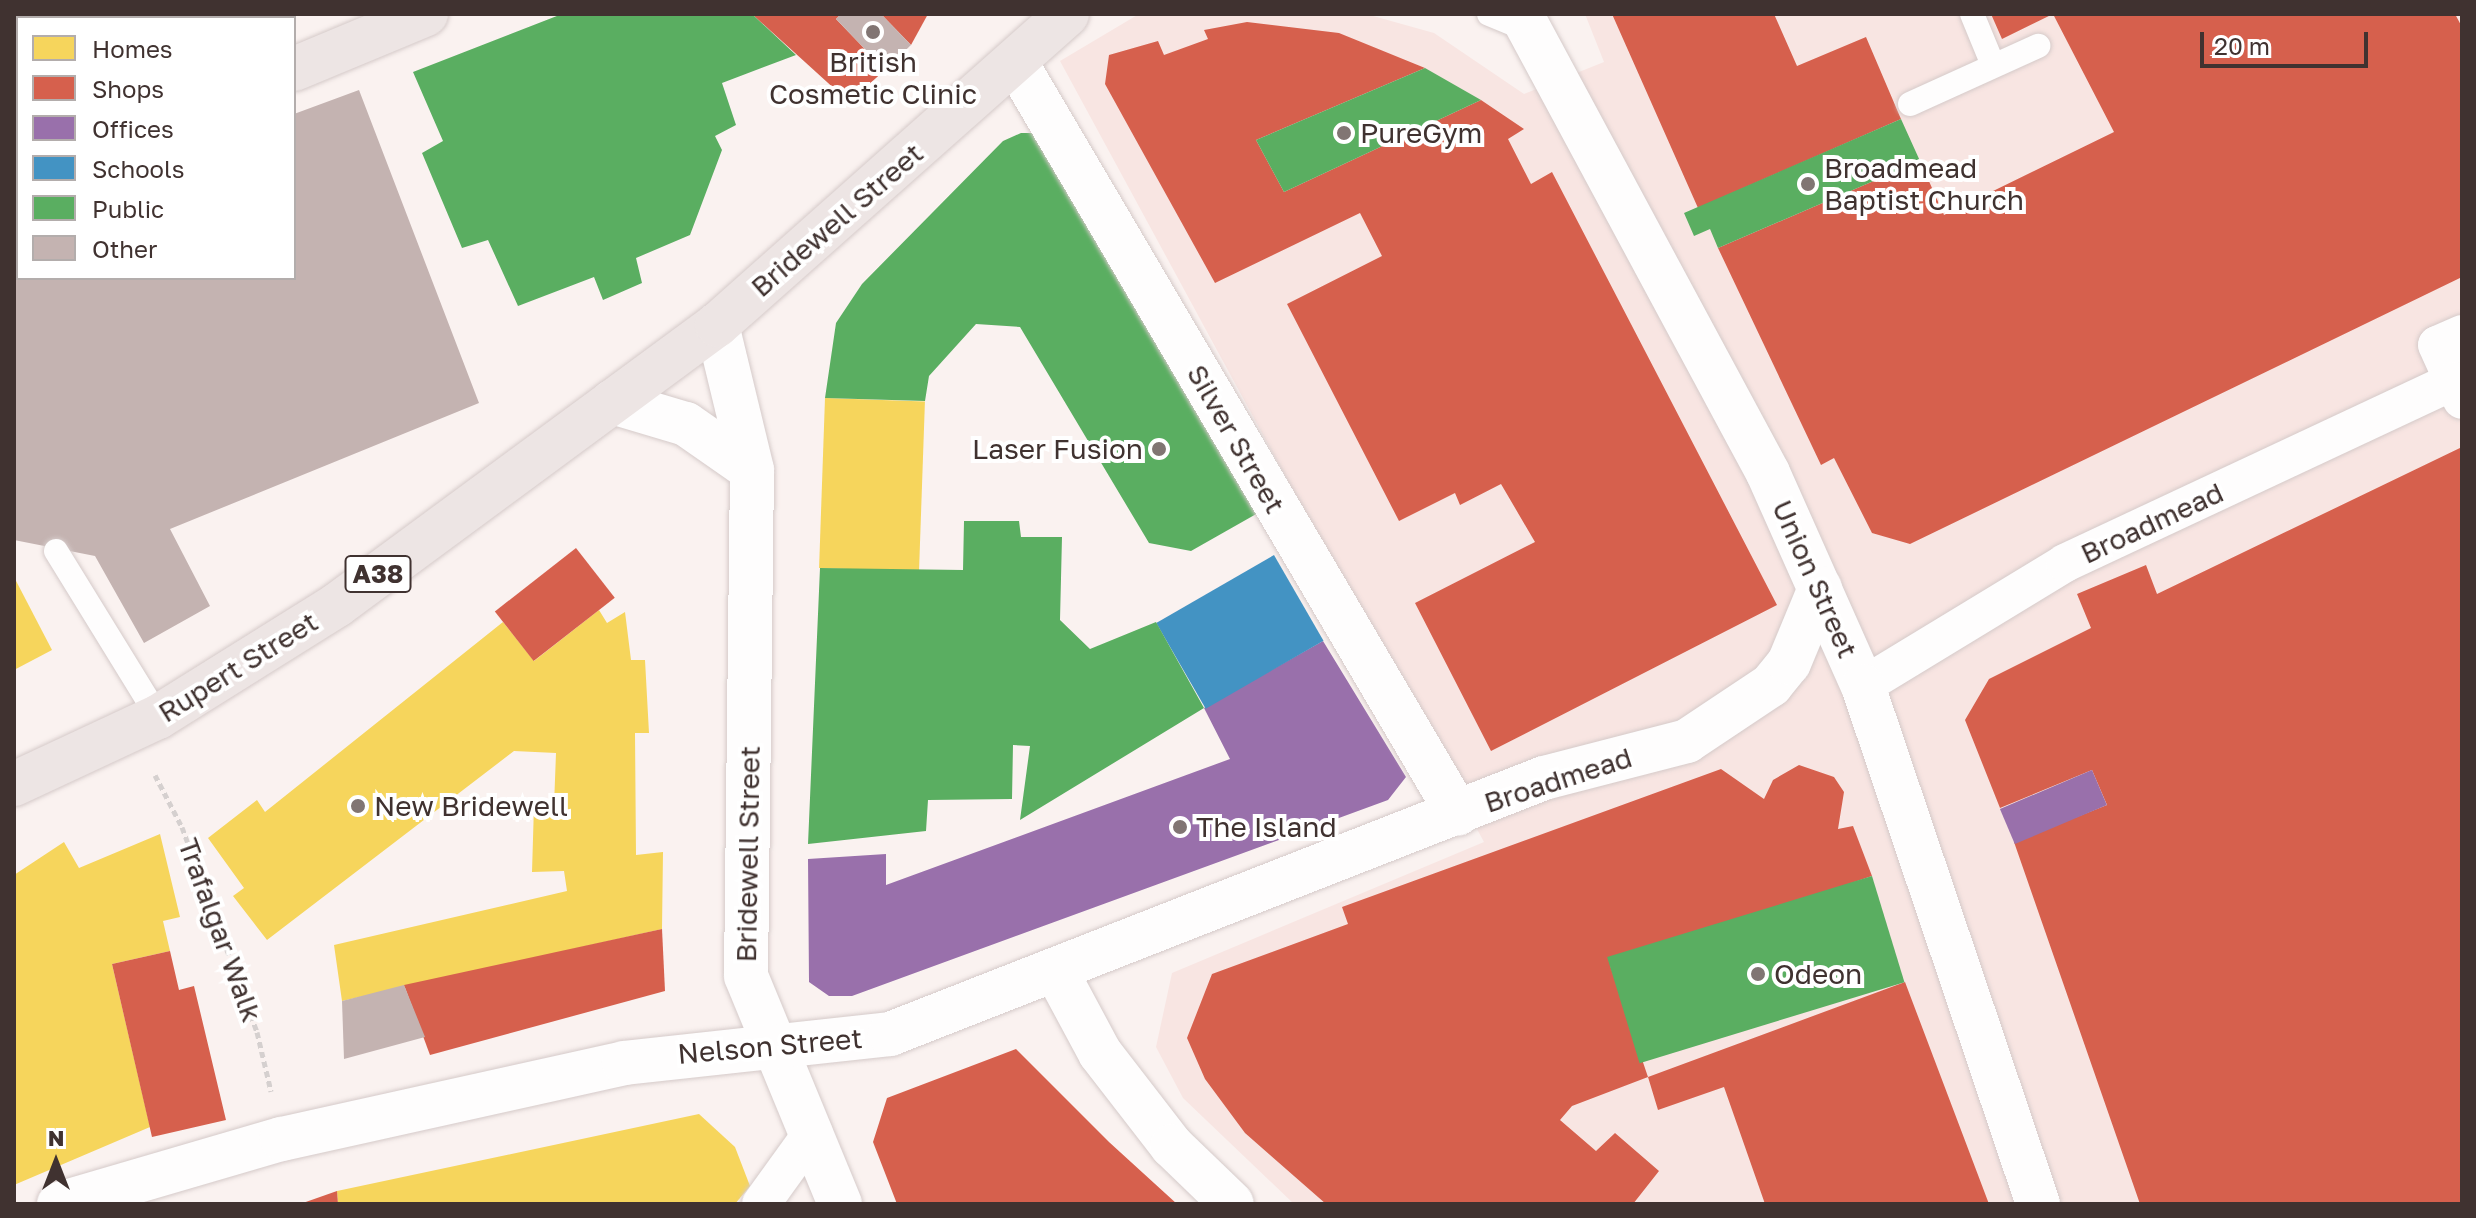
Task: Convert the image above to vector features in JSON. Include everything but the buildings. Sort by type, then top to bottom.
[{"type":"main road","points":[[296,68],[426,14]]},
{"type":"main road","name":"Bridewell Street","points":[[717,325],[1016,63],[1067,14]]},
{"type":"main road","name":"Rupert Street","points":[[14,784],[145,724],[337,605],[717,325]]},
{"type":"street","name":"Union Street","points":[[1526,22],[1768,473],[1820,588],[1878,679],[2038,1204]]},
{"type":"street","name":"Silver Street","points":[[1016,63],[1458,814]]},
{"type":"street","name":"Bridewell Street","points":[[717,325],[752,470],[746,976],[769,1043],[813,1132],[840,1204]]},
{"type":"street","name":"Broadmead","points":[[1878,679],[2065,563],[2458,390],[2437,345],[2462,334]]},
{"type":"street","points":[[612,402],[686,424],[752,470]]},
{"type":"street","name":"Broadmead","points":[[1458,814],[1544,778],[1687,741],[1739,712],[1789,663],[1820,588]]},
{"type":"street","name":"Nelson Street","points":[[59,1204],[282,1139],[624,1063],[769,1043],[844,1043],[890,1034],[1458,814]]},
{"type":"street","points":[[1056,971],[1100,1053],[1172,1146],[1232,1204]]},
{"type":"street","points":[[761,1204],[813,1132]]},
{"type":"lane","name":"Union Street","points":[[1489,14],[1526,22]]},
{"type":"lane","points":[[1972,14],[1993,65]]},
{"type":"lane","points":[[1910,104],[2038,46]]},
{"type":"lane","points":[[56,551],[145,724]]},
{"type":"path","name":"Trafalgar Walk","points":[[145,724],[257,1032],[282,1139]]},
{"type":"shaded area","points":[[1139,14],[1366,14],[1434,33],[1524,94],[1604,62],[1585,14],[2462,14],[2462,1204],[1294,1204],[1183,1098],[1156,1047],[1172,973],[1484,842],[1060,61]]},
{"type":"place","name":"British Cosmetic Clinic","points":[[873,32]]},
{"type":"place","name":"PureGym","points":[[1344,133]]},
{"type":"place","name":"Broadmead Baptist Church","points":[[1808,184]]},
{"type":"place","name":"Laser Fusion","points":[[1159,449]]},
{"type":"place","name":"New Bridewell","points":[[358,806]]},
{"type":"place","name":"The Island","points":[[1180,827]]},
{"type":"place","name":"Odeon","points":[[1758,974]]}]
